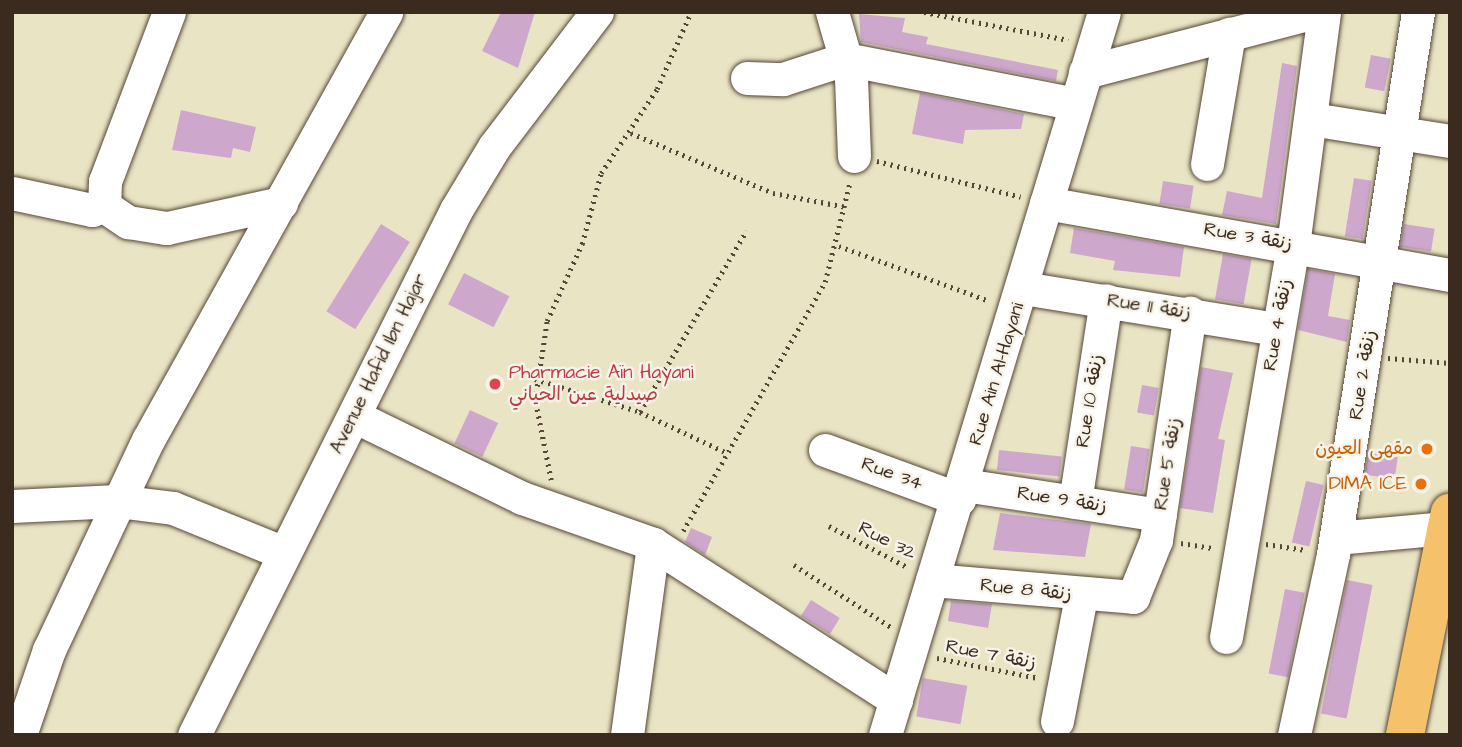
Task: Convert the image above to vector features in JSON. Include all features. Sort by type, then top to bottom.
[{"type":"main road","points":[[1405,735],[1448,520]]},
{"type":"street","points":[[103,205],[105,181],[169,12]]},
{"type":"street","points":[[17,734],[117,501],[386,12]]},
{"type":"street","name":"Avenue Hafid Ibn Hajar","points":[[194,735],[467,192],[597,12]]},
{"type":"street","points":[[832,12],[845,59],[854,156]]},
{"type":"street","name":"Rue Ain Al-Hayani","points":[[885,735],[1105,12]]},
{"type":"street","points":[[1089,58],[1229,34],[1316,12]]},
{"type":"street","name":"Rue 4 زنقة","points":[[1226,636],[1244,546],[1275,329],[1293,245],[1324,12]]},
{"type":"street","name":"Rue 2 زنقة","points":[[1294,735],[1334,546],[1418,12]]},
{"type":"street","points":[[1207,164],[1229,34]]},
{"type":"street","points":[[747,78],[783,79],[845,59],[1076,104]]},
{"type":"street","points":[[1311,119],[1450,141]]},
{"type":"street","points":[[12,193],[92,210],[103,205]]},
{"type":"street","points":[[103,205],[128,222],[167,228],[281,203]]},
{"type":"street","name":"Rue 3 زنقة","points":[[1046,203],[1450,275]]},
{"type":"street","name":"Rue 11 زنقة","points":[[1019,299],[1106,300],[1275,329]]},
{"type":"street","name":"Rue 10 زنقة","points":[[1075,502],[1106,300]]},
{"type":"street","name":"Rue 5 زنقة","points":[[1120,600],[1139,589],[1158,528],[1190,313]]},
{"type":"street","points":[[354,416],[565,515],[661,549],[896,700]]},
{"type":"street","name":"Rue 34","points":[[825,450],[961,492]]},
{"type":"street","name":"Rue 9 زنقة","points":[[961,492],[1075,502],[1158,528]]},
{"type":"street","points":[[12,506],[117,501],[197,514],[284,553]]},
{"type":"street","points":[[1334,546],[1448,520]]},
{"type":"street","points":[[627,735],[661,549]]},
{"type":"street","name":"Rue 8 زنقة","points":[[932,580],[1120,600]]},
{"type":"street","points":[[1057,721],[1081,596]]},
{"type":"path","points":[[565,515],[543,459],[535,379],[547,321],[582,244],[598,180],[631,133],[691,12]]},
{"type":"path","points":[[923,12],[1089,58]]},
{"type":"path","points":[[631,133],[773,193],[847,207]]},
{"type":"path","points":[[661,549],[727,453],[821,290],[839,246],[854,156],[1046,203]]},
{"type":"path","points":[[640,412],[746,231]]},
{"type":"path","points":[[839,246],[1019,299]]},
{"type":"path","points":[[1366,356],[1450,363]]},
{"type":"path","points":[[535,379],[640,412],[727,453]]},
{"type":"path","name":"Rue 32","points":[[829,526],[932,580]]},
{"type":"path","points":[[1158,528],[1244,546],[1334,546]]},
{"type":"path","name":"Rue 7 زنقة","points":[[794,565],[913,648],[1065,683]]},
{"type":"building","points":[[501,12],[535,12],[518,68],[482,51]]},
{"type":"building","points":[[859,14],[905,18],[902,32],[928,37],[926,44],[1058,70],[1056,81],[861,42]]},
{"type":"building","points":[[1371,55],[1391,59],[1384,91],[1365,87]]},
{"type":"building","points":[[1282,63],[1297,66],[1276,224],[1222,215],[1227,191],[1262,198]]},
{"type":"building","points":[[920,93],[1024,114],[1021,129],[965,130],[963,144],[912,134]]},
{"type":"building","points":[[181,110],[256,127],[250,152],[233,148],[231,158],[172,150]]},
{"type":"building","points":[[1354,178],[1372,181],[1363,239],[1345,236]]},
{"type":"building","points":[[1163,181],[1194,186],[1190,209],[1159,204]]},
{"type":"building","points":[[381,224],[410,242],[355,329],[326,311]]},
{"type":"building","points":[[1404,224],[1435,229],[1431,252],[1400,247]]},
{"type":"building","points":[[1074,228],[1184,247],[1180,277],[1113,270],[1115,261],[1070,253]]},
{"type":"building","points":[[1223,254],[1252,259],[1244,304],[1215,299]]},
{"type":"building","points":[[1308,269],[1335,274],[1328,316],[1350,320],[1347,342],[1298,330]]},
{"type":"building","points":[[464,273],[509,296],[494,327],[448,304]]},
{"type":"building","points":[[1201,367],[1233,373],[1218,439],[1225,440],[1213,513],[1180,508]]},
{"type":"building","points":[[1142,385],[1159,388],[1154,416],[1137,413]]},
{"type":"building","points":[[470,410],[498,423],[482,457],[454,444]]},
{"type":"building","points":[[1131,446],[1150,449],[1143,492],[1124,489]]},
{"type":"building","points":[[999,450],[1062,457],[1060,476],[997,470]]},
{"type":"building","points":[[1368,453],[1398,457],[1395,479],[1365,475]]},
{"type":"building","points":[[1306,481],[1324,485],[1309,546],[1292,542]]},
{"type":"building","points":[[1000,513],[1091,524],[1085,557],[993,550]]},
{"type":"building","points":[[691,528],[712,537],[705,555],[685,542]]},
{"type":"building","points":[[1347,580],[1373,585],[1347,718],[1321,714]]},
{"type":"building","points":[[1285,589],[1305,593],[1288,677],[1269,673]]},
{"type":"building","points":[[811,600],[840,618],[830,634],[801,616]]},
{"type":"building","points":[[951,601],[992,604],[988,628],[948,621]]},
{"type":"building","points":[[923,678],[967,686],[961,724],[916,716]]},
{"type":"place","name":"Pharmacie Aïn Hayani صيدلية عين الحياني","points":[[495,384]]},
{"type":"place","name":"مقهى العيون","points":[[1427,449]]},
{"type":"place","name":"DIMA ICE","points":[[1421,484]]}]
